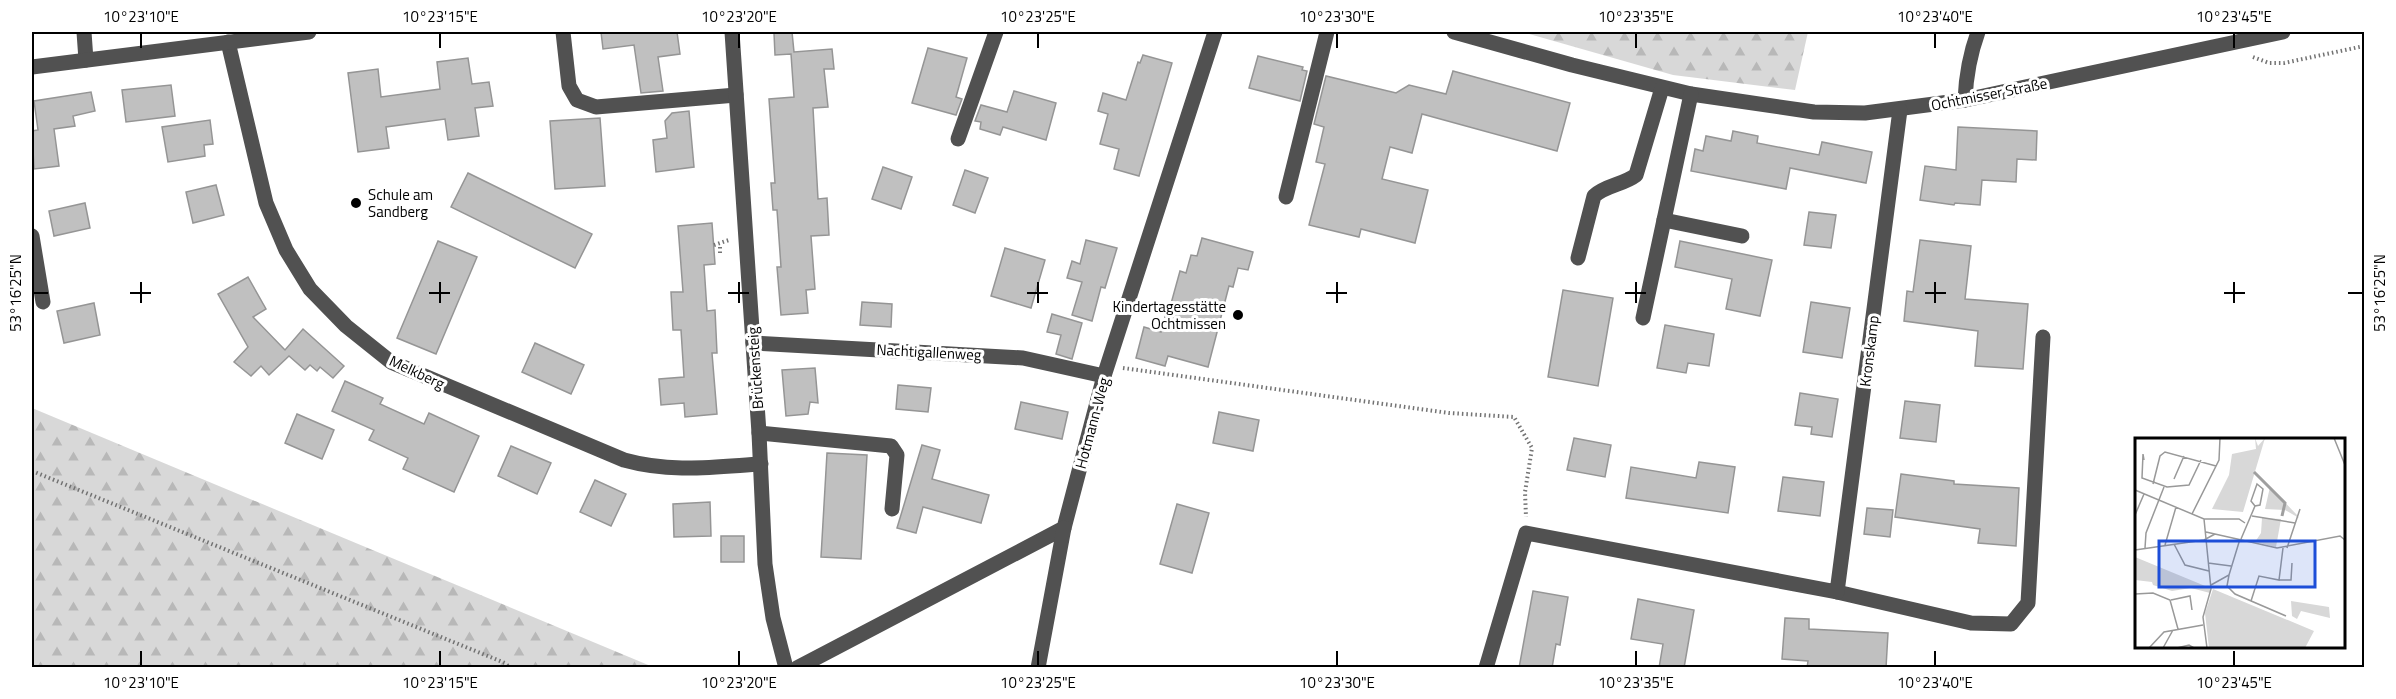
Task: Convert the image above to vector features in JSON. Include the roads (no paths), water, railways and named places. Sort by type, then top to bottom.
[{"type":"street","points":[[84,32],[86,60]]},
{"type":"street","points":[[32,67],[309,32]]},
{"type":"street","points":[[563,32],[569,87],[577,100],[596,107],[736,95]]},
{"type":"street","name":"Brückensteig","points":[[732,32],[761,464],[765,564],[773,618],[786,668]]},
{"type":"street","points":[[958,139],[996,32]]},
{"type":"street","name":"Hotmann-Weg","points":[[1038,668],[1064,528],[1106,370],[1215,32]]},
{"type":"street","points":[[1286,197],[1327,32]]},
{"type":"street","name":"Ochtmisser Straße","points":[[1454,32],[1572,65],[1691,94],[1814,112],[1865,113],[1965,100],[2283,32]]},
{"type":"street","points":[[1965,100],[1966,77],[1978,32]]},
{"type":"street","name":"Melkberg","points":[[228,42],[266,203],[286,250],[310,289],[346,326],[390,362],[624,460],[650,468],[672,470],[761,464]]},
{"type":"street","points":[[1578,258],[1594,196],[1601,189],[1626,183],[1636,175],[1662,88]]},
{"type":"street","points":[[1643,318],[1691,94]]},
{"type":"street","name":"Kronskamp","points":[[1838,592],[1900,110]]},
{"type":"street","points":[[1664,220],[1742,236]]},
{"type":"street","points":[[32,236],[43,302]]},
{"type":"street","points":[[1486,668],[1526,533],[1838,592],[1971,623],[2011,624],[2028,603],[2043,336]]},
{"type":"street","name":"Nachtigallenweg","points":[[753,343],[1023,358],[1106,370]]},
{"type":"street","points":[[759,433],[891,446],[897,455],[892,509]]},
{"type":"street","points":[[796,668],[1064,528]]},
{"type":"place","name":"Schule am Sandberg","points":[[356,203]]},
{"type":"place","name":"Kindertagesstätte Ochtmissen","points":[[1238,315]]}]
